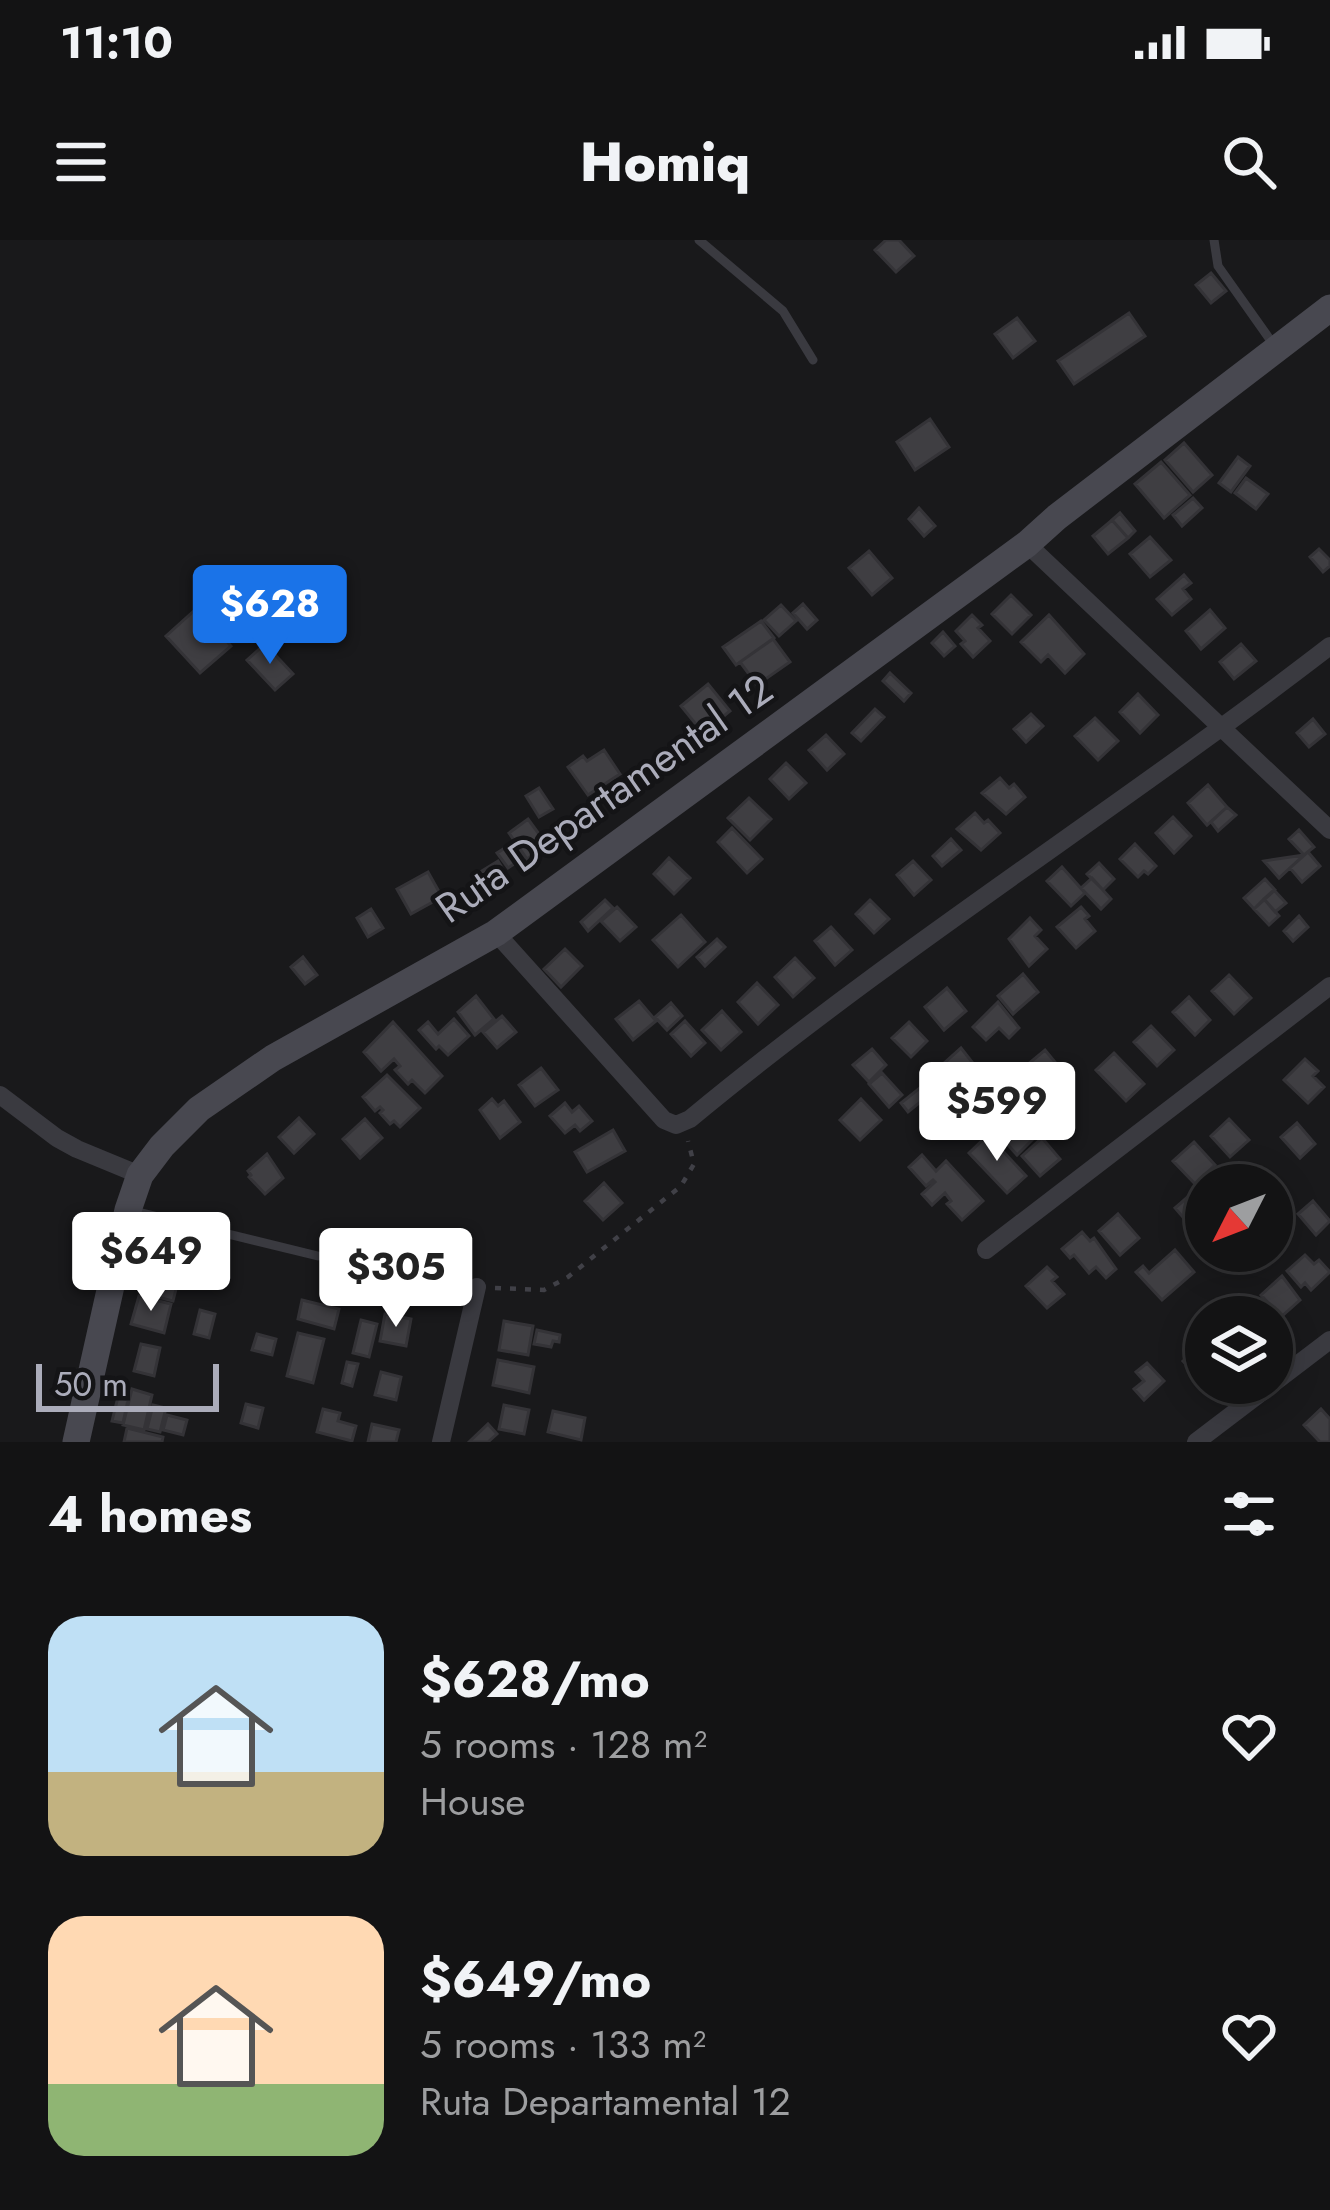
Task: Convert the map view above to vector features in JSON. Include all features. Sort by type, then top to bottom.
[{"type":"main road","name":"Ruta Departamental 12","points":[[76,1442],[140,1174],[199,1109],[273,1058],[496,933],[1027,544],[1330,308]]},
{"type":"street","points":[[1027,544],[1330,830]]},
{"type":"street","points":[[496,933],[664,1120],[676,1125],[1330,646]]},
{"type":"street","points":[[986,1250],[1330,986]]},
{"type":"street","points":[[0,1095],[57,1138],[140,1174]]},
{"type":"street","points":[[441,1442],[476,1287]]},
{"type":"street","points":[[1196,1442],[1330,1340]]},
{"type":"lane","points":[[698,240],[783,311],[813,360]]},
{"type":"lane","points":[[1214,240],[1218,266],[1277,350]]},
{"type":"lane","points":[[128,1210],[319,1256]]},
{"type":"path","points":[[319,1256],[476,1287],[544,1290],[568,1277],[681,1186],[694,1164],[687,1140]]},
{"type":"building","points":[[886,240],[899,240],[914,256],[896,272],[875,250]]},
{"type":"building","points":[[1211,273],[1226,291],[1211,303],[1196,285]]},
{"type":"building","points":[[1129,313],[1145,336],[1074,384],[1058,361]]},
{"type":"building","points":[[1017,318],[1035,341],[1013,358],[995,334]]},
{"type":"building","points":[[930,419],[949,447],[915,470],[897,442]]},
{"type":"building","points":[[1184,443],[1212,475],[1193,492],[1165,460]]},
{"type":"building","points":[[1238,457],[1250,466],[1231,492],[1219,483]]},
{"type":"building","points":[[1161,462],[1190,495],[1164,518],[1135,484]]},
{"type":"building","points":[[1246,478],[1268,494],[1256,509],[1235,493]]},
{"type":"building","points":[[1193,498],[1202,508],[1182,526],[1173,515]]},
{"type":"building","points":[[919,508],[935,526],[924,536],[909,519]]},
{"type":"building","points":[[1120,513],[1135,531],[1128,538],[1112,520]]},
{"type":"building","points":[[1112,520],[1128,538],[1108,554],[1093,536]]},
{"type":"building","points":[[1150,537],[1171,560],[1150,577],[1130,554]]},
{"type":"building","points":[[1319,549],[1330,560],[1323,572],[1310,557]]},
{"type":"building","points":[[869,551],[892,578],[872,595],[849,568]]},
{"type":"building","points":[[1184,575],[1191,583],[1183,589],[1191,599],[1172,615],[1157,599]]},
{"type":"building","points":[[1011,595],[1031,615],[1012,634],[992,614]]},
{"type":"building","points":[[803,604],[817,620],[807,629],[793,613]]},
{"type":"building","points":[[781,605],[796,621],[779,636],[764,620]]},
{"type":"building","points":[[197,608],[231,646],[200,673],[166,636]]},
{"type":"building","points":[[1210,610],[1225,628],[1201,649],[1186,631]]},
{"type":"building","points":[[972,615],[990,641],[973,657],[956,631]]},
{"type":"building","points":[[1049,615],[1084,654],[1065,673],[1048,655],[1041,662],[1021,642]]},
{"type":"building","points":[[761,621],[774,638],[736,665],[723,647]]},
{"type":"building","points":[[943,632],[955,646],[944,656],[932,643]]},
{"type":"building","points":[[773,639],[790,662],[757,685],[740,662]]},
{"type":"building","points":[[265,644],[293,674],[275,690],[247,660]]},
{"type":"building","points":[[1241,644],[1256,661],[1234,679],[1220,662]]},
{"type":"building","points":[[890,673],[911,693],[904,701],[883,681]]},
{"type":"building","points":[[708,684],[730,711],[703,733],[681,706]]},
{"type":"building","points":[[1138,694],[1158,715],[1140,733],[1120,712]]},
{"type":"building","points":[[875,709],[884,717],[861,741],[852,733]]},
{"type":"building","points":[[1031,714],[1043,726],[1026,742],[1014,729]]},
{"type":"building","points":[[1095,718],[1118,741],[1098,760],[1075,736]]},
{"type":"building","points":[[1313,719],[1325,734],[1309,747],[1297,733]]},
{"type":"building","points":[[826,735],[844,754],[827,770],[809,750]]},
{"type":"building","points":[[604,750],[620,774],[588,795],[568,767]]},
{"type":"building","points":[[786,763],[806,783],[789,799],[770,779]]},
{"type":"building","points":[[1000,778],[1009,788],[1014,784],[1025,797],[1006,814],[982,793]]},
{"type":"building","points":[[1208,785],[1227,807],[1207,825],[1188,803]]},
{"type":"building","points":[[539,788],[553,809],[539,817],[526,796]]},
{"type":"building","points":[[749,798],[771,819],[750,840],[728,818]]},
{"type":"building","points":[[1227,807],[1236,815],[1218,831],[1211,822]]},
{"type":"building","points":[[975,813],[1000,833],[981,850],[957,829]]},
{"type":"building","points":[[1173,817],[1191,836],[1174,853],[1156,833]]},
{"type":"building","points":[[528,819],[547,845],[527,859],[509,833]]},
{"type":"building","points":[[732,828],[762,859],[747,873],[718,842]]},
{"type":"building","points":[[1299,830],[1314,847],[1304,855],[1289,839]]},
{"type":"building","points":[[951,839],[961,850],[942,866],[933,856]]},
{"type":"building","points":[[513,843],[523,858],[508,868],[497,853]]},
{"type":"building","points":[[1135,844],[1156,866],[1138,877],[1120,859]]},
{"type":"building","points":[[1308,852],[1320,866],[1302,882],[1290,868]]},
{"type":"building","points":[[1304,855],[1279,878],[1264,861]]},
{"type":"building","points":[[669,858],[690,878],[674,894],[654,874]]},
{"type":"building","points":[[498,861],[506,874],[486,887],[477,874]]},
{"type":"building","points":[[913,861],[931,880],[914,895],[897,875]]},
{"type":"building","points":[[1099,863],[1114,879],[1103,890],[1087,874]]},
{"type":"building","points":[[1062,867],[1085,893],[1071,906],[1047,881]]},
{"type":"building","points":[[428,872],[442,897],[411,914],[397,889]]},
{"type":"building","points":[[1092,878],[1111,899],[1101,909],[1081,888]]},
{"type":"building","points":[[1265,879],[1275,890],[1254,909],[1244,898]]},
{"type":"building","points":[[1274,890],[1286,903],[1275,912],[1264,899]]},
{"type":"building","points":[[1264,899],[1279,916],[1269,925],[1254,909]]},
{"type":"building","points":[[605,900],[613,908],[588,931],[581,922]]},
{"type":"building","points":[[870,900],[889,919],[874,933],[856,914]]},
{"type":"building","points":[[617,907],[636,927],[620,941],[601,921]]},
{"type":"building","points":[[1081,907],[1095,931],[1076,948],[1057,927]]},
{"type":"building","points":[[371,909],[383,928],[368,937],[357,918]]},
{"type":"building","points":[[681,915],[705,942],[678,967],[653,940]]},
{"type":"building","points":[[1299,916],[1308,927],[1293,941],[1284,931]]},
{"type":"building","points":[[1030,918],[1041,930],[1035,936],[1047,949],[1029,966],[1009,939]]},
{"type":"building","points":[[831,927],[852,950],[835,965],[815,941]]},
{"type":"building","points":[[717,939],[725,947],[705,966],[697,957]]},
{"type":"building","points":[[565,949],[582,966],[561,987],[544,969]]},
{"type":"building","points":[[303,957],[317,975],[305,984],[291,967]]},
{"type":"building","points":[[795,958],[814,978],[793,997],[775,977]]},
{"type":"building","points":[[1023,974],[1038,992],[1013,1014],[998,996]]},
{"type":"building","points":[[1229,975],[1251,998],[1234,1014],[1212,991]]},
{"type":"building","points":[[757,983],[778,1005],[758,1024],[738,1002]]},
{"type":"building","points":[[947,988],[966,1011],[944,1030],[925,1007]]},
{"type":"building","points":[[476,996],[494,1019],[475,1035],[458,1012]]},
{"type":"building","points":[[1189,997],[1210,1020],[1195,1035],[1173,1012]]},
{"type":"building","points":[[639,1001],[656,1021],[633,1040],[616,1019]]},
{"type":"building","points":[[998,1002],[1019,1028],[1009,1038],[999,1028],[986,1040],[973,1027]]},
{"type":"building","points":[[671,1003],[682,1016],[667,1030],[655,1017]]},
{"type":"building","points":[[722,1011],[741,1032],[721,1050],[702,1030]]},
{"type":"building","points":[[502,1016],[516,1032],[497,1048],[483,1032]]},
{"type":"building","points":[[454,1019],[469,1036],[448,1055],[419,1030],[428,1022],[438,1034]]},
{"type":"building","points":[[685,1021],[705,1043],[691,1056],[671,1034]]},
{"type":"building","points":[[393,1022],[442,1076],[425,1093],[395,1070],[400,1066],[394,1059],[381,1071],[364,1052]]},
{"type":"building","points":[[909,1022],[927,1041],[911,1057],[892,1038]]},
{"type":"building","points":[[1151,1026],[1174,1050],[1157,1066],[1134,1042]]},
{"type":"building","points":[[961,1048],[983,1076],[976,1082],[966,1071],[955,1082],[941,1066]]},
{"type":"building","points":[[872,1049],[886,1065],[869,1082],[853,1065]]},
{"type":"building","points":[[1045,1050],[1055,1062],[1037,1077],[1027,1065]]},
{"type":"building","points":[[1114,1053],[1144,1084],[1126,1101],[1096,1070]]},
{"type":"building","points":[[1305,1059],[1318,1071],[1313,1076],[1324,1087],[1308,1103],[1284,1080]]},
{"type":"building","points":[[541,1068],[558,1090],[535,1106],[519,1085]]},
{"type":"building","points":[[882,1073],[902,1095],[889,1107],[869,1084]]},
{"type":"building","points":[[387,1075],[420,1108],[400,1127],[394,1121],[390,1124],[380,1107],[375,1111],[363,1097]]},
{"type":"building","points":[[926,1083],[933,1092],[908,1112],[901,1103]]},
{"type":"building","points":[[492,1099],[498,1106],[504,1101],[520,1122],[500,1138],[480,1110]]},
{"type":"building","points":[[861,1099],[881,1120],[860,1140],[840,1120]]},
{"type":"building","points":[[565,1103],[572,1112],[579,1106],[592,1121],[580,1131],[575,1125],[565,1133],[550,1116]]},
{"type":"building","points":[[299,1118],[314,1134],[294,1153],[279,1137]]},
{"type":"building","points":[[1019,1118],[1036,1136],[1017,1155],[1000,1136]]},
{"type":"building","points":[[365,1119],[382,1138],[360,1158],[343,1139]]},
{"type":"building","points":[[1229,1119],[1249,1140],[1230,1157],[1211,1136]]},
{"type":"building","points":[[1297,1123],[1315,1144],[1300,1158],[1281,1137]]},
{"type":"building","points":[[613,1130],[625,1151],[587,1172],[575,1152]]},
{"type":"building","points":[[988,1135],[1026,1176],[1007,1193],[969,1153]]},
{"type":"building","points":[[1042,1138],[1060,1159],[1040,1176],[1022,1156]]},
{"type":"building","points":[[1194,1142],[1214,1164],[1185,1164],[1185,1174],[1173,1161]]},
{"type":"building","points":[[267,1154],[283,1178],[265,1194],[248,1171]]},
{"type":"building","points":[[922,1155],[936,1171],[946,1161],[983,1201],[962,1220],[947,1204],[951,1201],[945,1193],[932,1205],[922,1194],[935,1182],[926,1186],[909,1167]]},
{"type":"building","points":[[604,1183],[622,1203],[603,1220],[585,1201]]},
{"type":"building","points":[[1185,1199],[1185,1220],[1175,1208]]},
{"type":"building","points":[[1313,1201],[1330,1221],[1316,1235],[1298,1214]]},
{"type":"building","points":[[1118,1214],[1139,1238],[1120,1255],[1099,1231]]},
{"type":"building","points":[[1082,1232],[1090,1241],[1094,1238],[1116,1269],[1106,1278],[1096,1267],[1089,1273],[1062,1249]]},
{"type":"building","points":[[1175,1250],[1185,1262],[1185,1272],[1194,1272],[1162,1300],[1136,1272],[1143,1266],[1149,1273]]},
{"type":"building","points":[[1305,1255],[1314,1264],[1319,1260],[1330,1272],[1311,1290],[1305,1283],[1301,1287],[1288,1272],[1293,1272],[1293,1266]]},
{"type":"building","points":[[156,1267],[180,1273],[173,1301],[149,1295]]},
{"type":"building","points":[[1047,1267],[1064,1294],[1047,1308],[1026,1286]]},
{"type":"building","points":[[1282,1276],[1300,1300],[1293,1306],[1293,1296],[1261,1295]]},
{"type":"building","points":[[139,1296],[171,1304],[164,1333],[131,1324]]},
{"type":"building","points":[[302,1300],[339,1309],[334,1329],[298,1319]]},
{"type":"building","points":[[200,1310],[215,1314],[209,1338],[194,1334]]},
{"type":"building","points":[[385,1314],[411,1319],[406,1346],[380,1341]]},
{"type":"building","points":[[361,1320],[377,1324],[369,1357],[353,1353]]},
{"type":"building","points":[[504,1321],[533,1326],[528,1355],[499,1350]]},
{"type":"building","points":[[537,1330],[560,1335],[559,1342],[553,1341],[551,1347],[534,1344]]},
{"type":"building","points":[[298,1333],[324,1339],[313,1383],[287,1376]]},
{"type":"building","points":[[257,1334],[276,1339],[272,1355],[252,1350]]},
{"type":"building","points":[[141,1344],[160,1348],[154,1376],[134,1371]]},
{"type":"building","points":[[498,1360],[534,1367],[529,1393],[493,1385]]},
{"type":"building","points":[[347,1362],[358,1364],[352,1386],[342,1383]]},
{"type":"building","points":[[1147,1363],[1164,1381],[1144,1400],[1134,1389],[1144,1381],[1136,1372]]},
{"type":"building","points":[[381,1372],[401,1377],[396,1400],[375,1395]]},
{"type":"building","points":[[132,1389],[152,1395],[144,1430],[123,1425]]},
{"type":"building","points":[[118,1397],[128,1400],[123,1423],[112,1421]]},
{"type":"building","points":[[246,1404],[263,1408],[258,1428],[241,1423]]},
{"type":"building","points":[[153,1405],[166,1408],[160,1432],[147,1429]]},
{"type":"building","points":[[504,1405],[529,1410],[524,1434],[499,1429]]},
{"type":"building","points":[[323,1409],[340,1413],[338,1421],[356,1426],[352,1441],[317,1432]]},
{"type":"building","points":[[1321,1409],[1330,1419],[1330,1442],[1320,1442],[1304,1425]]},
{"type":"building","points":[[553,1411],[585,1418],[581,1440],[548,1432]]},
{"type":"building","points":[[167,1415],[187,1420],[183,1435],[163,1430]]},
{"type":"building","points":[[372,1424],[399,1430],[396,1442],[368,1442]]},
{"type":"building","points":[[488,1424],[497,1434],[488,1442],[469,1442]]},
{"type":"building","points":[[127,1428],[163,1437],[162,1442],[124,1442]]}]
